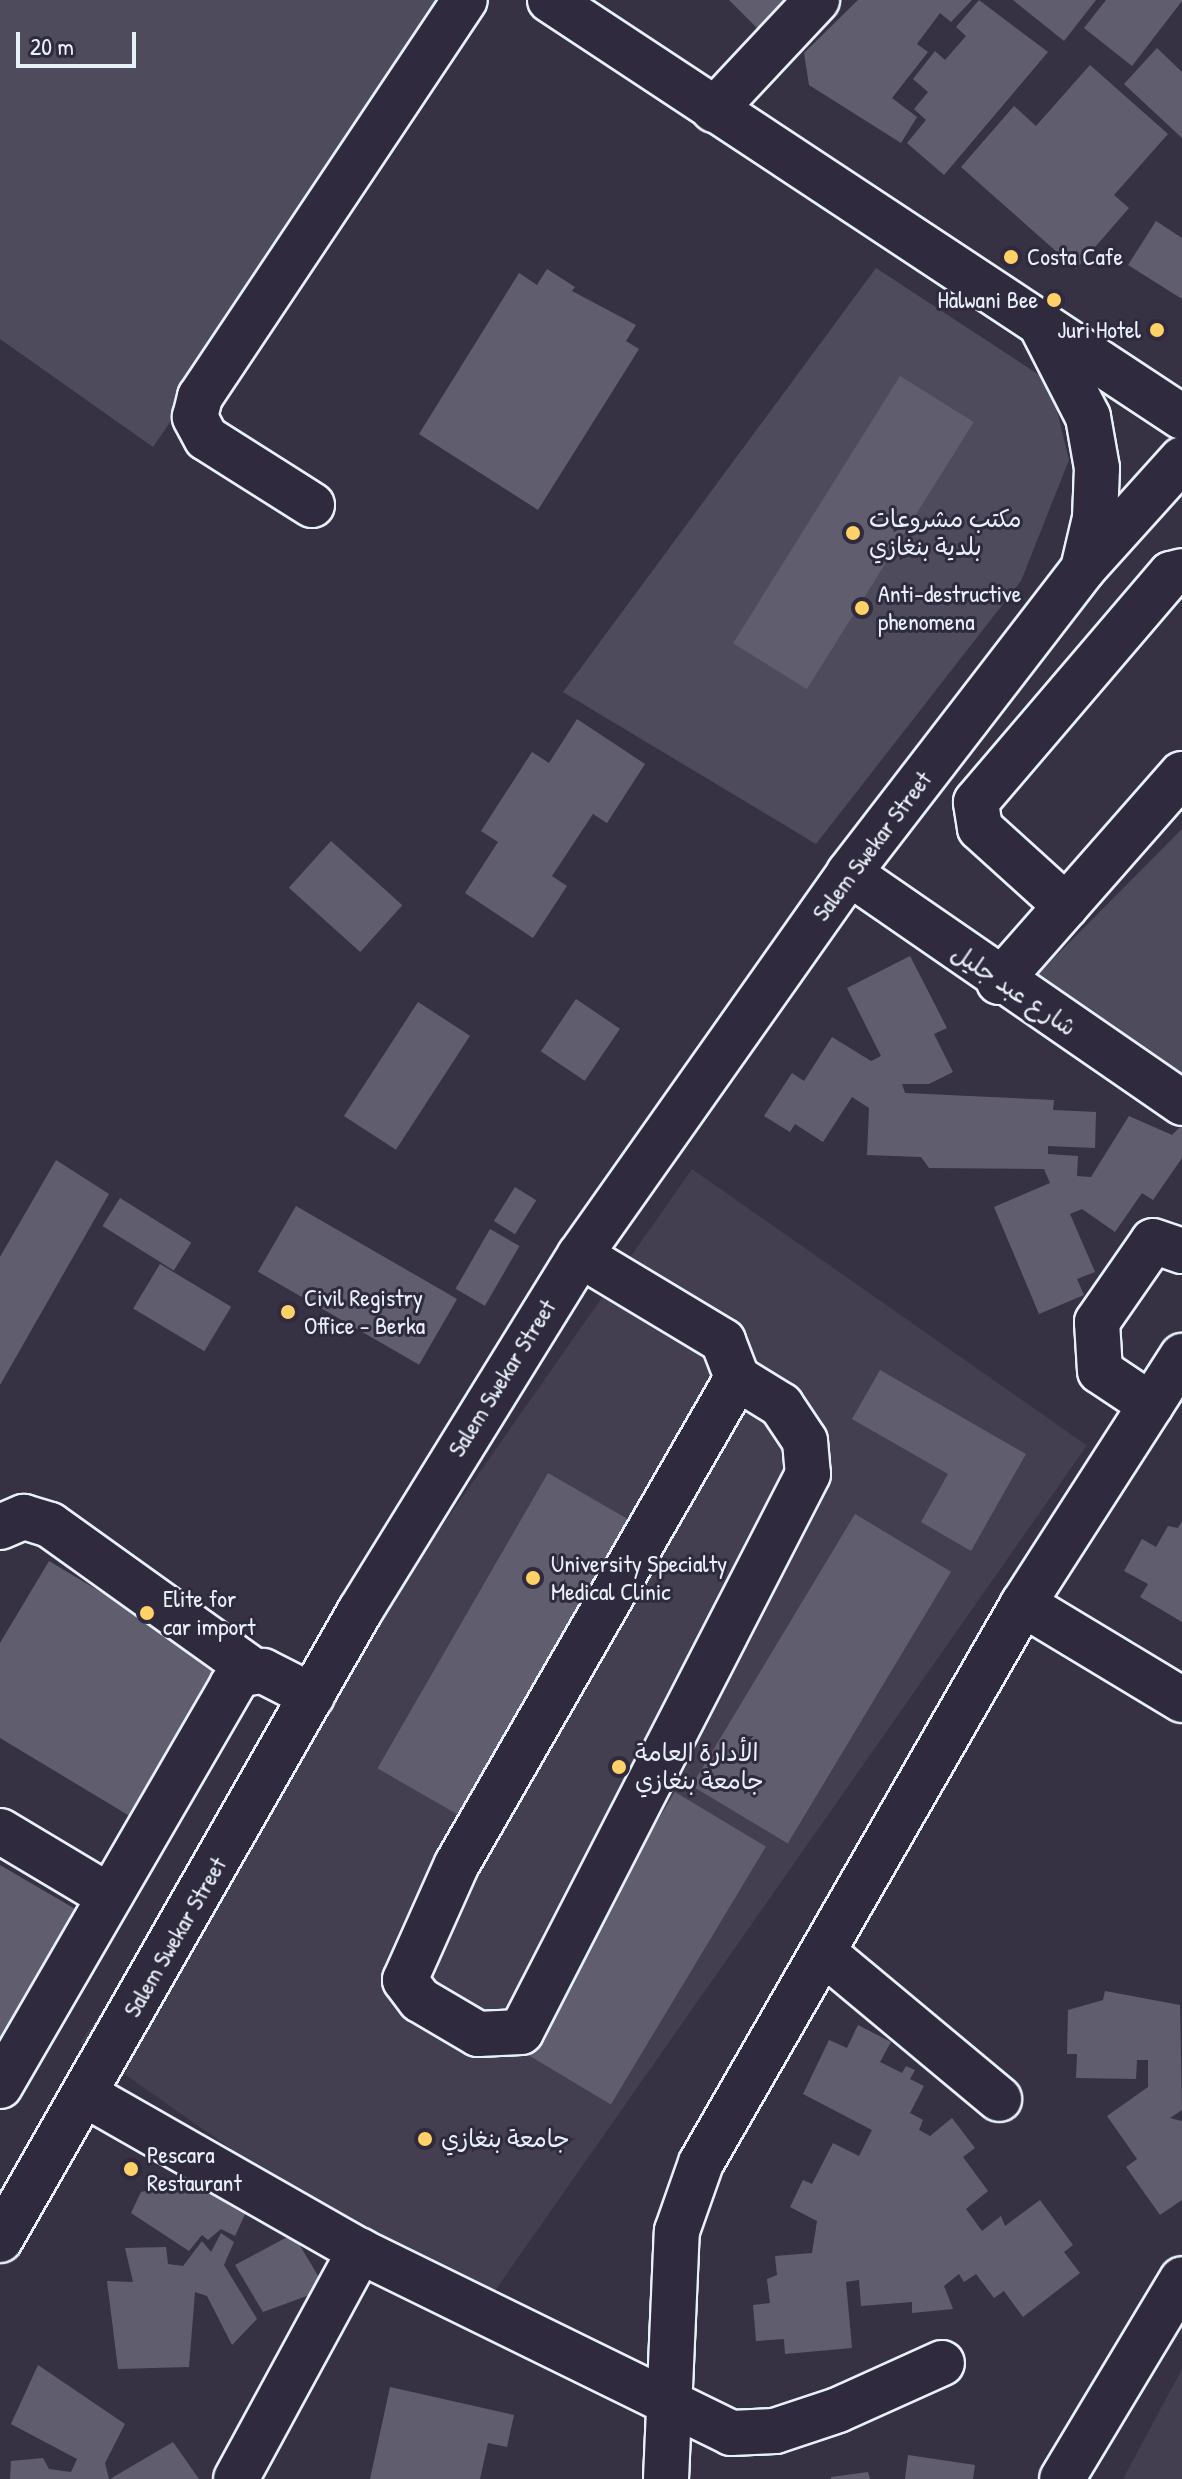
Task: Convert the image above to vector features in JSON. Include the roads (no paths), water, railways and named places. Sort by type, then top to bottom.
[{"type":"street","points":[[312,505],[206,438],[195,417],[200,397],[465,0]]},
{"type":"street","points":[[550,0],[1182,417]]},
{"type":"street","points":[[714,110],[817,0]]},
{"type":"street","points":[[1036,318],[1088,417],[1097,468],[1095,518],[1083,569]]},
{"type":"street","name":"Salem Swekar Street","points":[[0,2240],[471,1425],[580,1255],[849,873],[1083,569],[1182,459]]},
{"type":"street","points":[[1066,906],[980,828],[974,818],[976,802],[1171,574],[1182,571]]},
{"type":"street","points":[[999,982],[1182,774]]},
{"type":"street","name":"شارع عبد جليل","points":[[849,873],[999,982],[1182,1103]]},
{"type":"street","points":[[1151,1405],[1100,1371],[1097,1322],[1153,1241],[1182,1251]]},
{"type":"street","points":[[580,1255],[723,1341],[737,1378],[781,1405],[805,1441],[808,1474],[521,2032],[478,2034],[420,2000],[405,1980],[457,1864],[737,1378]]},
{"type":"street","points":[[666,2479],[665,2402],[677,2231],[701,2163],[1023,1604],[1182,1356]]},
{"type":"street","points":[[0,1527],[24,1517],[50,1525],[254,1671],[312,1696]]},
{"type":"street","points":[[1023,1604],[1182,1700]]},
{"type":"street","points":[[0,2086],[232,1685],[254,1671]]},
{"type":"street","points":[[0,1831],[109,1896]]},
{"type":"street","points":[[824,1953],[999,2099]]},
{"type":"street","points":[[86,2095],[360,2251],[731,2433],[775,2431],[942,2363]]},
{"type":"street","points":[[236,2479],[360,2251]]},
{"type":"street","points":[[1062,2479],[1182,2279]]},
{"type":"place","name":"Costa Cafe","points":[[1011,257]]},
{"type":"place","name":"Halwani Bee","points":[[1054,300]]},
{"type":"place","name":"Juri Hotel","points":[[1157,330]]},
{"type":"place","name":"مكتب مشروعات بلدية بنغازي","points":[[853,533]]},
{"type":"place","name":"Anti-destructive phenomena","points":[[862,608]]},
{"type":"place","name":"Civil Registry Office - Berka","points":[[288,1312]]},
{"type":"place","name":"University Specialty Medical Clinic","points":[[533,1578]]},
{"type":"place","name":"Elite for car import","points":[[147,1613]]},
{"type":"place","name":"الأدارة العامة جامعة بنغازي","points":[[619,1767]]},
{"type":"place","name":"جامعة بنغازي","points":[[425,2139]]},
{"type":"place","name":"Pescara Restaurant","points":[[131,2169]]}]
